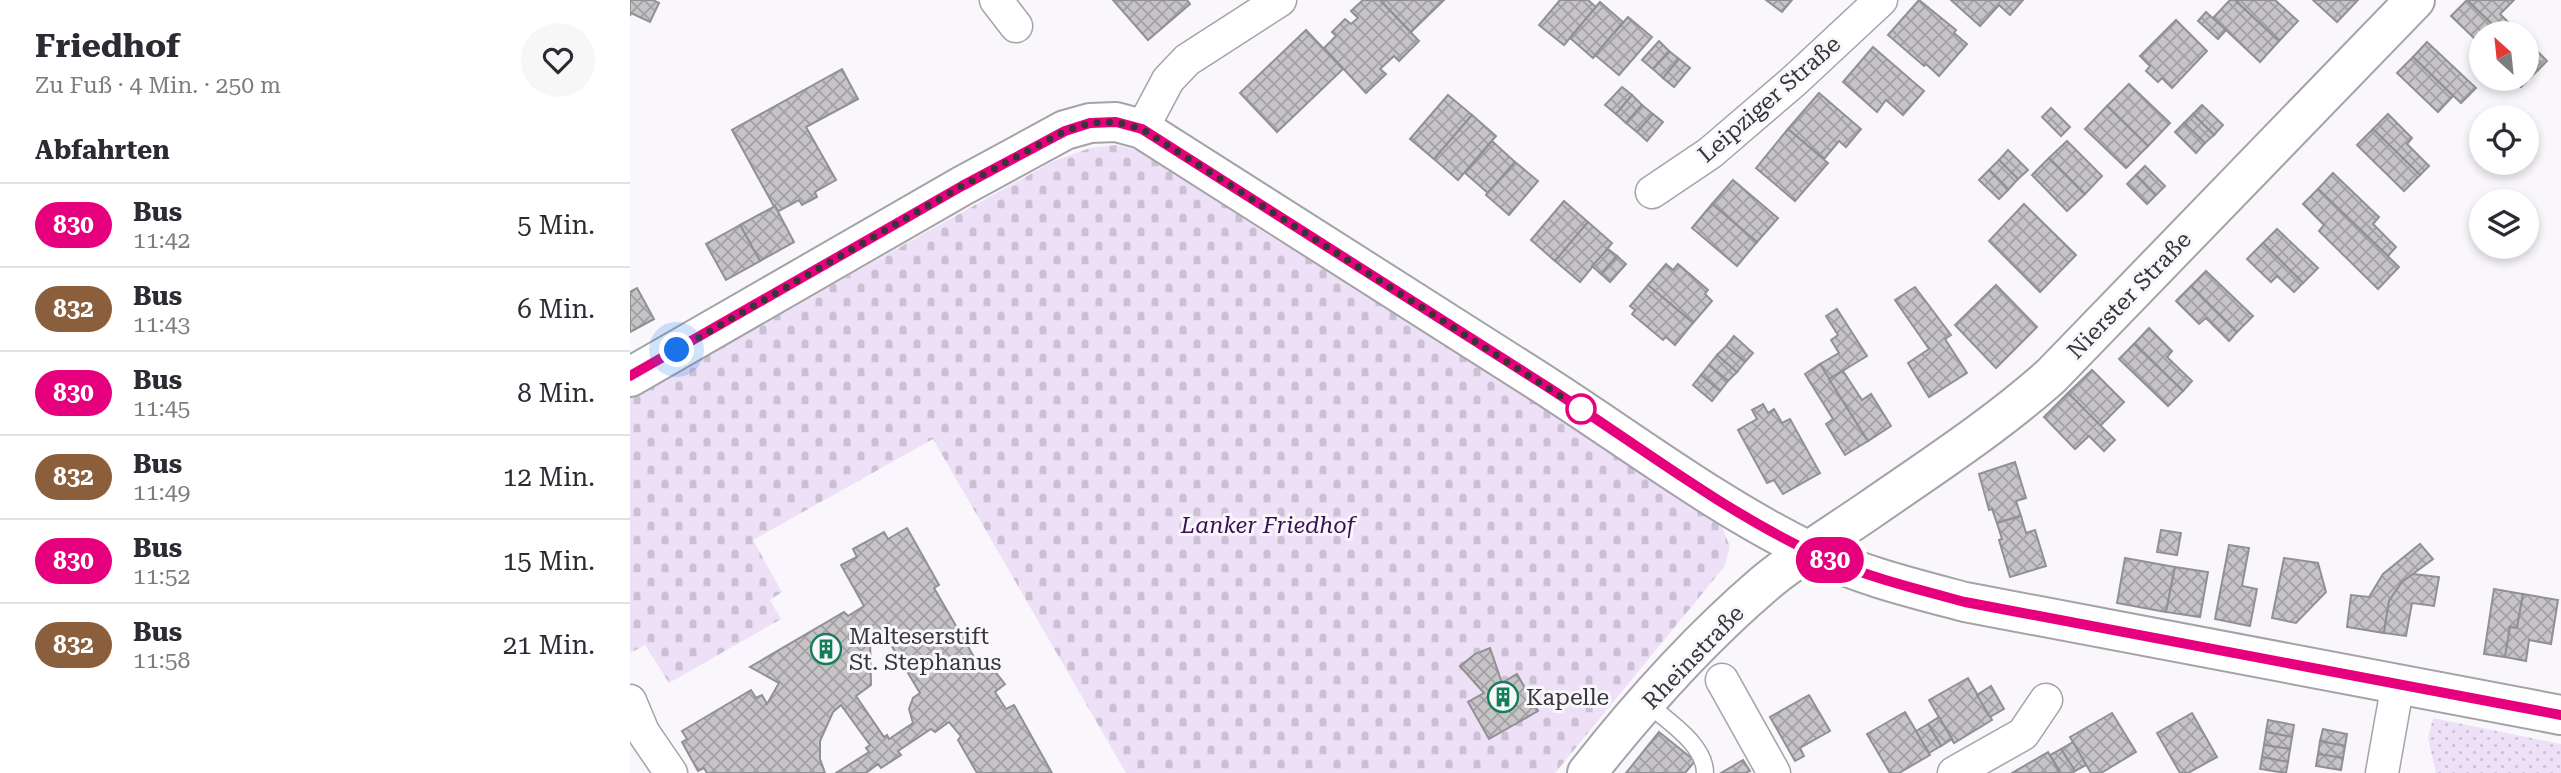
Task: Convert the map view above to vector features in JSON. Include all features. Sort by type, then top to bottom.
[{"type":"street","points":[[996,0],[1016,26]]},
{"type":"street","points":[[1142,129],[1168,80],[1187,60],[1280,0]]},
{"type":"street","name":"Leipziger Straße","points":[[1652,192],[1710,153],[1794,81],[1881,0]]},
{"type":"street","name":"Nierster Straße","points":[[1809,550],[2016,407],[2051,376],[2415,0]]},
{"type":"street","points":[[630,376],[962,186],[1065,131],[1090,123],[1116,122],[1142,129],[1538,381],[1733,509],[1809,550],[1881,579],[1965,602],[2561,715]]},
{"type":"street","name":"Rheinstraße","points":[[1587,773],[1612,740],[1701,645],[1765,584],[1809,550]]},
{"type":"street","points":[[1722,680],[1774,773]]},
{"type":"street","points":[[2382,773],[2398,683]]},
{"type":"street","points":[[1954,773],[2023,734],[2046,700]]},
{"type":"street","points":[[630,701],[643,732],[671,773]]},
{"type":"lane","points":[[1647,704],[1695,747],[1705,763],[1705,773]]},
{"type":"green space","name":"Lanker Friedhof","points":[[1116,145],[1140,151],[1183,172],[1722,527],[1730,547],[1724,567],[1555,773],[1126,773],[933,439],[753,540],[782,592],[770,600],[781,619],[669,683],[645,645],[630,653],[630,398],[1054,161],[1090,148]]},
{"type":"green space","points":[[2433,718],[2561,744],[2561,773],[2436,773],[2428,738]]},
{"type":"building","points":[[630,0],[653,0],[659,3],[650,22],[631,13],[630,16]]},
{"type":"building","points":[[1113,0],[1187,0],[1190,4],[1148,40]]},
{"type":"building","points":[[1363,0],[1380,0],[1419,41],[1399,61],[1394,56],[1380,69],[1386,74],[1366,93],[1324,48],[1336,36],[1332,32],[1345,19],[1351,24],[1358,18],[1351,11]]},
{"type":"building","points":[[1380,0],[1444,0],[1411,32]]},
{"type":"building","points":[[1560,0],[1588,0],[1596,7],[1564,45],[1539,25]]},
{"type":"building","points":[[1766,0],[1792,0],[1782,12]]},
{"type":"building","points":[[1919,0],[1956,30],[1954,33],[1967,44],[1939,76],[1888,35]]},
{"type":"building","points":[[1951,0],[2023,0],[2010,15],[1999,5],[1980,26]]},
{"type":"building","points":[[2230,0],[2235,0],[2279,41],[2260,62],[2213,18]]},
{"type":"building","points":[[2235,0],[2275,0],[2298,21],[2279,41]]},
{"type":"building","points":[[2313,0],[2358,0],[2337,22]]},
{"type":"building","points":[[2467,0],[2514,0],[2500,14],[2507,21],[2489,21]]},
{"type":"building","points":[[2467,0],[2489,21],[2469,21],[2469,33],[2451,16]]},
{"type":"building","points":[[1600,2],[1623,22],[1593,58],[1570,38]]},
{"type":"building","points":[[2206,12],[2226,30],[2218,39],[2198,21]]},
{"type":"building","points":[[1628,17],[1652,37],[1619,75],[1595,55]]},
{"type":"building","points":[[2176,20],[2207,51],[2172,88],[2162,78],[2158,82],[2146,71],[2150,66],[2140,56]]},
{"type":"building","points":[[1306,30],[1343,69],[1277,132],[1240,93]]},
{"type":"building","points":[[1659,41],[1669,51],[1653,69],[1642,60]]},
{"type":"building","points":[[2427,42],[2469,81],[2469,91],[2473,91],[2461,103],[2413,57]]},
{"type":"building","points":[[1873,47],[1924,91],[1903,115],[1886,100],[1877,112],[1843,82]]},
{"type":"building","points":[[1669,51],[1679,59],[1663,78],[1653,69]]},
{"type":"building","points":[[2539,53],[2547,61],[2539,69]]},
{"type":"building","points":[[2413,57],[2453,96],[2438,112],[2397,73]]},
{"type":"building","points":[[1679,59],[1690,68],[1674,87],[1663,78]]},
{"type":"building","points":[[842,69],[858,99],[806,127],[836,180],[815,192],[817,197],[802,205],[799,200],[777,212],[732,130]]},
{"type":"building","points":[[2129,84],[2170,123],[2148,146],[2107,106]]},
{"type":"building","points":[[1622,87],[1632,95],[1616,114],[1605,105]]},
{"type":"building","points":[[1819,93],[1861,129],[1846,147],[1839,141],[1824,159],[1788,129]]},
{"type":"building","points":[[1448,95],[1472,115],[1434,159],[1410,139]]},
{"type":"building","points":[[1632,95],[1642,105],[1626,123],[1616,114]]},
{"type":"building","points":[[1642,105],[1653,114],[1637,132],[1626,123]]},
{"type":"building","points":[[2202,105],[2223,125],[2214,135],[2193,114]]},
{"type":"building","points":[[2107,106],[2148,146],[2126,168],[2085,129]]},
{"type":"building","points":[[2051,108],[2070,127],[2061,136],[2042,117]]},
{"type":"building","points":[[1653,114],[1663,122],[1647,141],[1637,132]]},
{"type":"building","points":[[2193,114],[2214,135],[2205,143],[2184,123]]},
{"type":"building","points":[[2388,114],[2412,138],[2407,144],[2429,166],[2420,175],[2373,129]]},
{"type":"building","points":[[1472,115],[1496,136],[1458,180],[1434,159]]},
{"type":"building","points":[[2184,123],[2205,143],[2196,153],[2175,132]]},
{"type":"building","points":[[1788,129],[1828,163],[1795,201],[1756,168]]},
{"type":"building","points":[[2373,129],[2420,175],[2404,191],[2357,145]]},
{"type":"building","points":[[1492,141],[1515,162],[1488,193],[1465,173]]},
{"type":"building","points":[[2067,141],[2102,176],[2085,194],[2049,158]]},
{"type":"building","points":[[2008,150],[2028,170],[2018,179],[1999,160]]},
{"type":"building","points":[[2049,158],[2085,194],[2067,211],[2032,175]]},
{"type":"building","points":[[1999,160],[2018,179],[2008,190],[1989,170]]},
{"type":"building","points":[[1515,162],[1538,181],[1509,215],[1486,195]]},
{"type":"building","points":[[2145,166],[2165,186],[2156,195],[2136,175]]},
{"type":"building","points":[[1989,170],[2008,190],[1999,199],[1979,180]]},
{"type":"building","points":[[2333,173],[2379,217],[2373,224],[2396,247],[2388,256],[2318,189]]},
{"type":"building","points":[[2136,175],[2156,195],[2147,204],[2127,184]]},
{"type":"building","points":[[1733,180],[1778,218],[1757,242],[1712,204]]},
{"type":"building","points":[[2318,189],[2399,267],[2378,289],[2319,231],[2324,225],[2303,204]]},
{"type":"building","points":[[1564,201],[1588,222],[1555,261],[1531,240]]},
{"type":"building","points":[[1712,204],[1757,242],[1737,266],[1692,228]]},
{"type":"building","points":[[2024,204],[2076,255],[2040,292],[1989,241]]},
{"type":"building","points":[[775,206],[794,242],[760,261],[740,225]]},
{"type":"building","points":[[1588,222],[1612,243],[1580,282],[1555,261]]},
{"type":"building","points":[[740,225],[760,261],[726,280],[706,244]]},
{"type":"building","points":[[2277,229],[2318,268],[2303,283],[2263,243]]},
{"type":"building","points":[[2263,243],[2303,283],[2294,292],[2277,276],[2271,282],[2247,259]]},
{"type":"building","points":[[1608,249],[1617,256],[1601,274],[1592,266]]},
{"type":"building","points":[[1617,256],[1626,264],[1610,282],[1601,274]]},
{"type":"building","points":[[1666,264],[1673,270],[1678,264],[1708,290],[1705,294],[1712,301],[1693,323],[1648,285]]},
{"type":"building","points":[[2206,271],[2253,316],[2237,332],[2191,286]]},
{"type":"building","points":[[1648,285],[1693,323],[1675,345],[1666,337],[1663,340],[1632,314],[1635,310],[1630,306]]},
{"type":"building","points":[[1996,285],[2037,327],[1996,368],[1955,325]]},
{"type":"building","points":[[2191,286],[2237,332],[2229,341],[2206,318],[2199,324],[2176,301]]},
{"type":"building","points":[[1915,287],[1951,335],[1945,339],[1967,373],[1929,397],[1908,363],[1929,349],[1895,300]]},
{"type":"building","points":[[637,288],[654,319],[630,332],[630,292]]},
{"type":"building","points":[[1837,309],[1867,356],[1829,379],[1820,364],[1839,353],[1831,340],[1838,335],[1826,316]]},
{"type":"building","points":[[2149,328],[2172,351],[2167,357],[2192,381],[2183,391],[2134,344]]},
{"type":"building","points":[[1734,336],[1753,353],[1745,362],[1726,346]]},
{"type":"building","points":[[2134,344],[2183,391],[2168,406],[2119,359]]},
{"type":"building","points":[[1726,346],[1745,362],[1737,372],[1717,355]]},
{"type":"building","points":[[1717,355],[1737,372],[1728,381],[1709,365]]},
{"type":"building","points":[[1820,364],[1868,441],[1845,455],[1826,424],[1833,419],[1805,374]]},
{"type":"building","points":[[1709,365],[1728,381],[1720,391],[1701,375]]},
{"type":"building","points":[[2092,370],[2124,402],[2100,426],[2068,393]]},
{"type":"building","points":[[1843,371],[1862,400],[1871,394],[1891,426],[1868,441],[1829,379]]},
{"type":"building","points":[[1701,375],[1720,391],[1712,401],[1693,385]]},
{"type":"building","points":[[2068,393],[2115,440],[2104,451],[2089,436],[2075,449],[2044,417]]},
{"type":"building","points":[[1763,404],[1768,413],[1774,409],[1782,423],[1790,419],[1820,473],[1783,494],[1774,480],[1767,483],[1738,430],[1757,419],[1752,410]]},
{"type":"building","points":[[2015,462],[2026,498],[2016,501],[2021,516],[1997,523],[1992,509],[1989,510],[1979,474]]},
{"type":"building","points":[[2021,516],[2026,533],[2035,530],[2046,566],[2010,577],[1997,523]]},
{"type":"building","name":"Malteserstift St. Stephanus","points":[[907,528],[939,585],[934,588],[977,662],[974,665],[978,670],[989,664],[1005,684],[995,692],[1006,709],[1014,705],[1052,773],[977,773],[958,740],[961,736],[949,722],[935,732],[931,729],[898,751],[901,755],[881,768],[878,764],[866,773],[836,773],[869,752],[866,748],[870,745],[841,705],[833,712],[820,741],[820,759],[825,773],[707,773],[704,768],[698,771],[682,742],[687,739],[682,731],[751,690],[756,698],[762,695],[767,704],[779,683],[750,667],[844,612],[848,616],[864,606],[841,565],[857,557],[853,549],[884,532],[888,539]],"holes":[[[885,635],[920,693],[913,698],[909,709],[913,723],[889,739],[887,735],[884,737],[856,696],[871,685],[870,636]]]},
{"type":"building","points":[[2161,530],[2181,533],[2177,555],[2157,552]]},
{"type":"building","points":[[2420,544],[2433,559],[2402,582],[2389,601],[2384,633],[2347,627],[2351,595],[2369,597],[2383,574]]},
{"type":"building","points":[[2229,545],[2249,548],[2242,586],[2257,589],[2250,626],[2215,619]]},
{"type":"building","points":[[2125,558],[2175,567],[2166,612],[2117,603]]},
{"type":"building","points":[[2284,558],[2318,563],[2326,592],[2296,623],[2272,618]]},
{"type":"building","points":[[2175,567],[2208,572],[2200,617],[2166,612]]},
{"type":"building","points":[[2413,574],[2439,577],[2434,606],[2412,603],[2406,636],[2384,633],[2389,601],[2402,582]]},
{"type":"building","points":[[2494,589],[2523,594],[2517,628],[2510,627],[2505,657],[2484,654]]},
{"type":"building","points":[[2523,594],[2558,600],[2551,644],[2529,640],[2526,661],[2505,657],[2510,627],[2517,628]]},
{"type":"building","name":"Kapelle","points":[[1490,648],[1502,683],[1517,674],[1538,711],[1489,739],[1468,702],[1484,693],[1460,666],[1475,654]]},
{"type":"building","points":[[1968,678],[1992,720],[1954,743],[1929,700]]},
{"type":"building","points":[[1991,686],[2004,709],[1990,717],[1977,695]]},
{"type":"building","points":[[1809,695],[1830,731],[1800,748],[1804,756],[1795,761],[1770,717]]},
{"type":"building","points":[[1905,712],[1930,755],[1899,773],[1890,773],[1867,734]]},
{"type":"building","points":[[2112,713],[2136,752],[2101,773],[2091,773],[2070,737]]},
{"type":"building","points":[[2192,713],[2217,757],[2188,773],[2180,773],[2157,733]]},
{"type":"building","points":[[1939,717],[1952,739],[1941,746],[1928,724]]},
{"type":"building","points":[[2268,720],[2294,725],[2292,737],[2266,732]]},
{"type":"building","points":[[1928,724],[1941,746],[1929,753],[1916,731]]},
{"type":"building","points":[[2323,729],[2347,734],[2345,746],[2320,741]]},
{"type":"building","points":[[1659,732],[1695,761],[1685,773],[1626,773]]},
{"type":"building","points":[[2266,732],[2292,737],[2290,749],[2264,745]]},
{"type":"building","points":[[2320,741],[2345,746],[2343,758],[2318,754]]},
{"type":"building","points":[[2073,742],[2086,765],[2075,771],[2061,749]]},
{"type":"building","points":[[2264,745],[2290,749],[2288,762],[2262,757]]},
{"type":"building","points":[[2061,749],[2075,771],[2072,773],[2061,773],[2050,755]]},
{"type":"building","points":[[2048,752],[2060,773],[2012,773]]},
{"type":"building","points":[[2318,754],[2343,758],[2341,770],[2316,766]]},
{"type":"building","points":[[2262,757],[2288,762],[2286,773],[2260,769]]},
{"type":"building","points":[[1743,760],[1750,771],[1721,773]]},
{"type":"bus line","name":"830","points":[[630,376],[962,186],[1065,131],[1090,123],[1116,122],[1142,129],[1538,381],[1733,509],[1843,566],[1965,602],[2561,715]]},
{"type":"place","name":"Malteserstift St. Stephanus","points":[[826,649]]},
{"type":"place","name":"Kapelle","points":[[1503,697]]},
{"type":"route","points":[[677,350],[962,186],[1065,131],[1090,123],[1116,122],[1142,129],[1581,409]]}]
